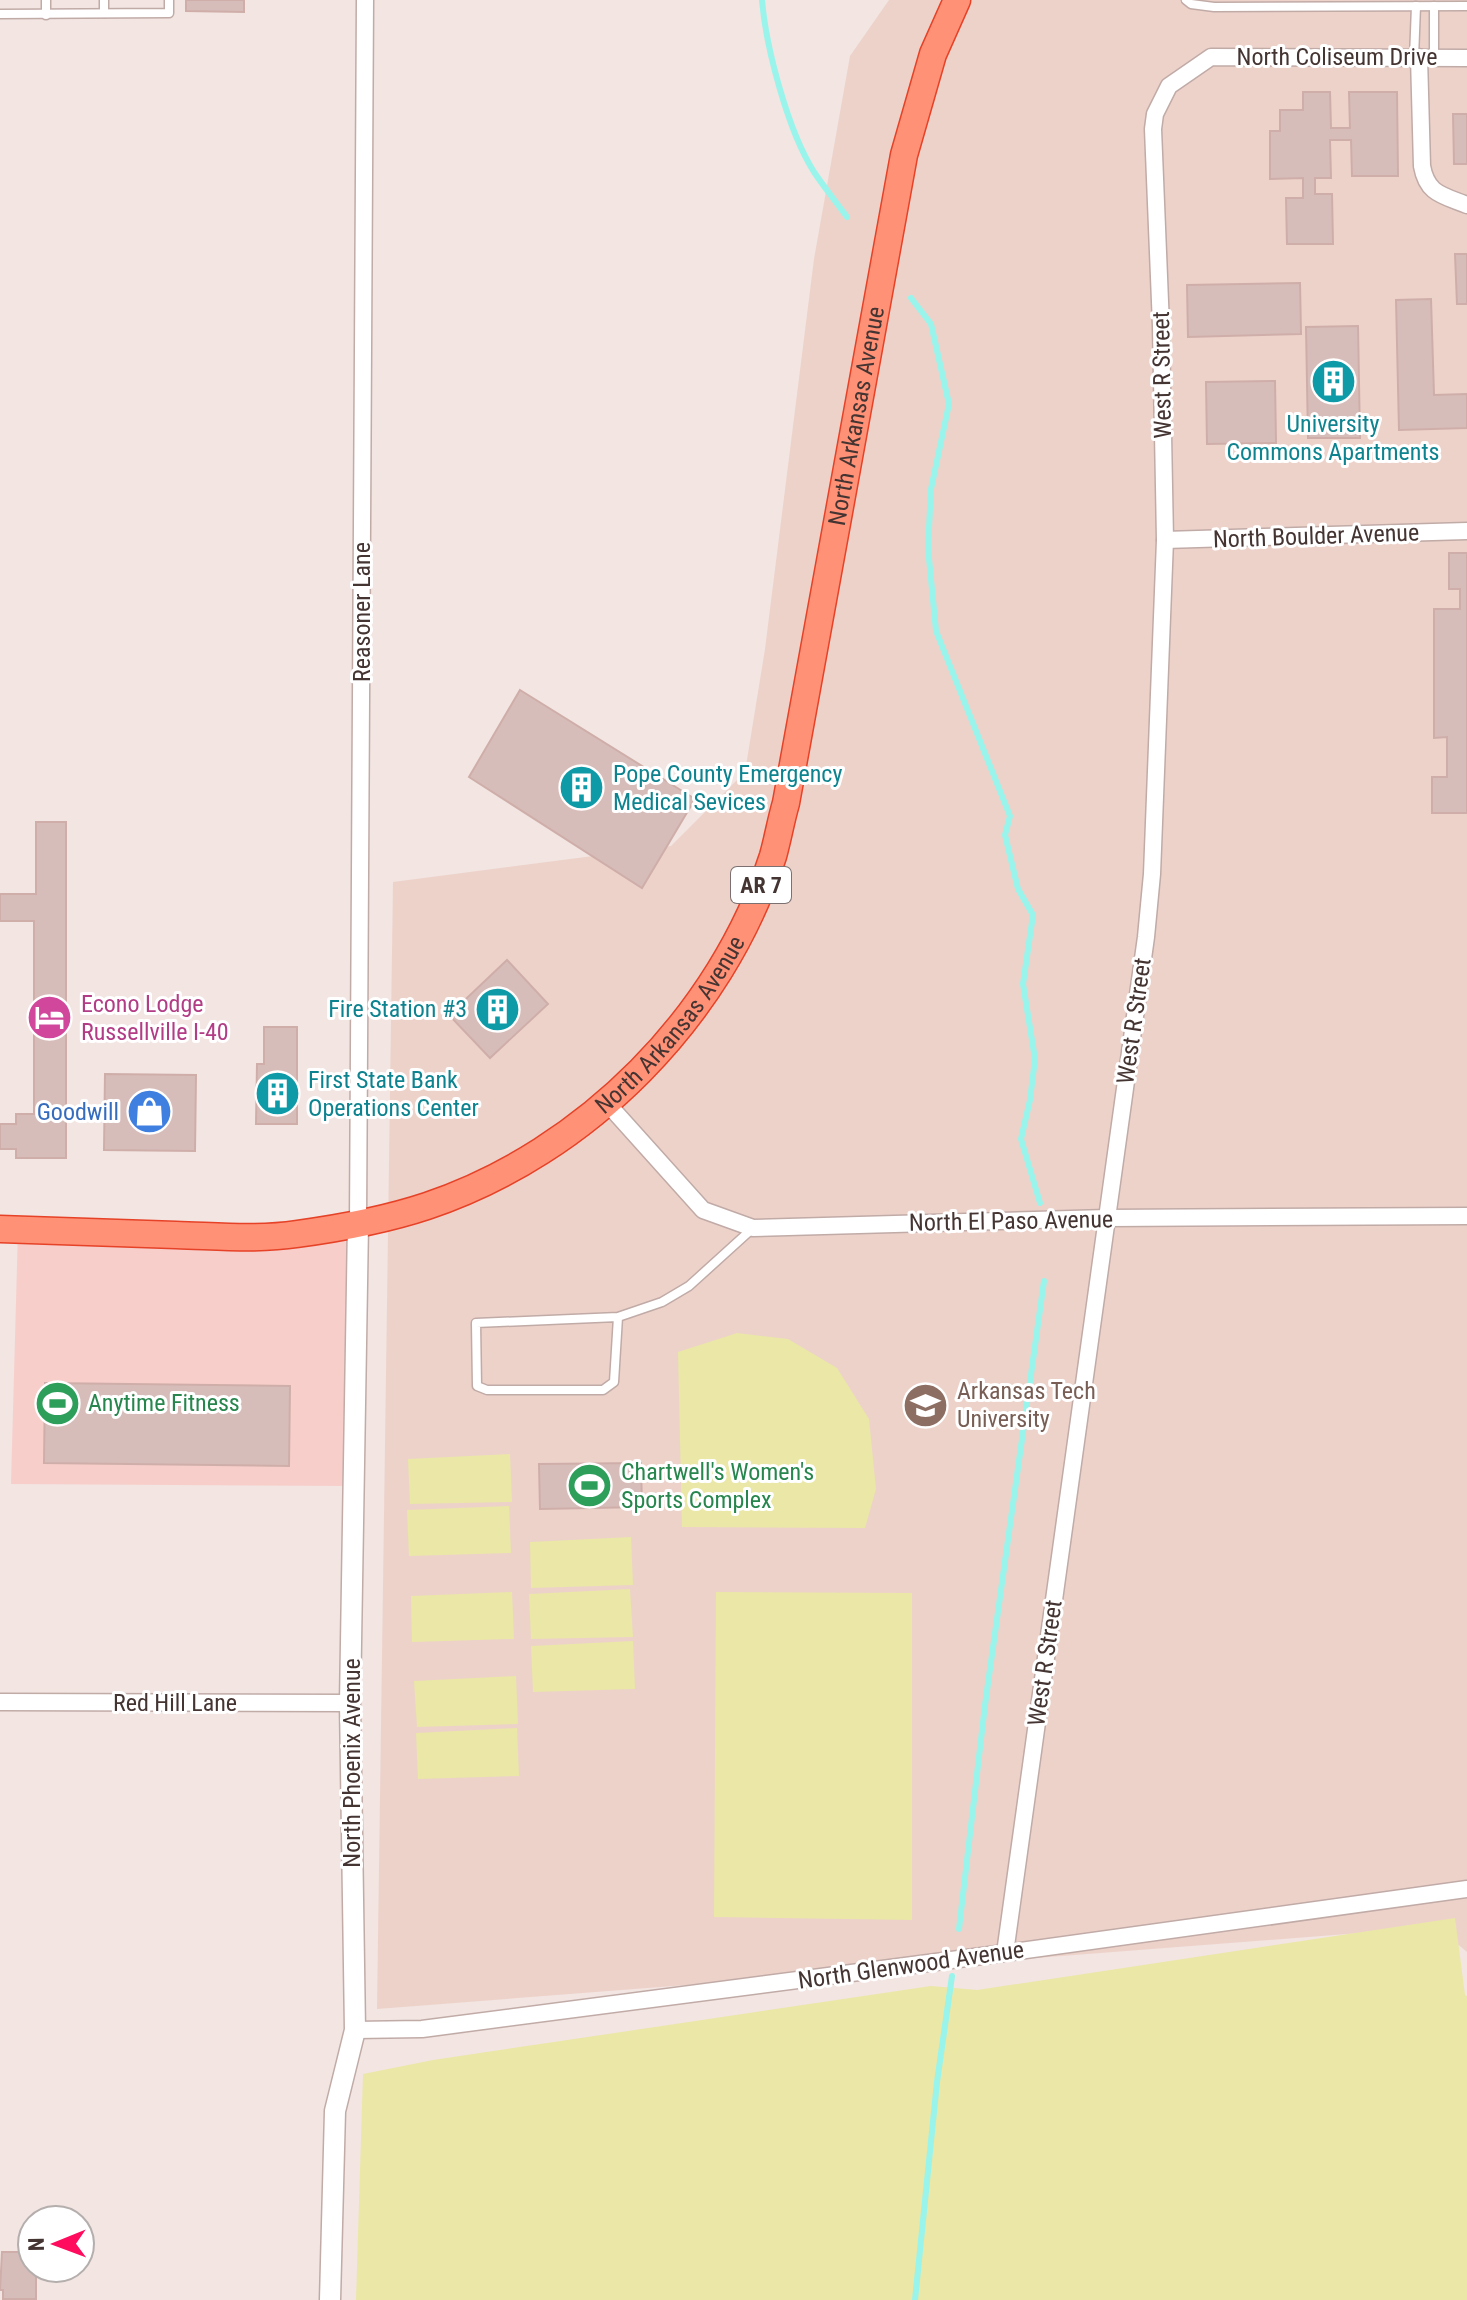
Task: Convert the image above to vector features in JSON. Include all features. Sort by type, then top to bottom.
[{"type":"highway","name":"North Arkansas Avenue","points":[[0,1229],[248,1237],[294,1235],[358,1224],[429,1205],[471,1188],[552,1144],[606,1102],[657,1053],[713,980],[736,940],[773,855],[789,787],[904,155],[933,54],[957,0]]},
{"type":"street","name":"Reasoner Lane","points":[[358,1224],[365,0]]},
{"type":"street","name":"North Coliseum Drive","points":[[1169,86],[1211,57],[1467,58]]},
{"type":"street","points":[[1422,57],[1422,166],[1425,183],[1437,193],[1467,205]]},
{"type":"street","name":"West R Street","points":[[1005,1953],[1152,874],[1165,540],[1153,129],[1155,114],[1169,86]]},
{"type":"street","name":"North Boulder Avenue","points":[[1165,540],[1467,531]]},
{"type":"street","name":"North El Paso Avenue","points":[[606,1102],[703,1210],[753,1228],[1107,1218],[1467,1216]]},
{"type":"street","name":"North Phoenix Avenue","points":[[330,2300],[335,2111],[355,2030],[350,1703],[358,1224]]},
{"type":"street","name":"Red Hill Lane","points":[[0,1702],[350,1703]]},
{"type":"street","name":"North Glenwood Avenue","points":[[355,2030],[422,2029],[1467,1889]]},
{"type":"lane","points":[[46,0],[46,15]]},
{"type":"lane","points":[[104,0],[104,13]]},
{"type":"lane","points":[[0,14],[169,13],[169,0]]},
{"type":"lane","points":[[1186,0],[1191,4],[1214,7],[1467,6]]},
{"type":"lane","points":[[1416,6],[1422,57]]},
{"type":"lane","points":[[1422,57],[1434,6]]},
{"type":"lane","points":[[618,1317],[614,1382],[603,1390],[487,1390],[477,1386],[476,1323],[618,1317],[662,1302],[689,1286],[753,1228]]},
{"type":"shaded area","name":"Arkansas Tech University","points":[[889,0],[1467,0],[1467,1952],[1437,1927],[377,2009],[393,882],[671,846],[745,772],[765,649],[814,259],[850,56]]},
{"type":"shaded area","points":[[358,1224],[354,1486],[11,1484],[18,1230]]},
{"type":"shaded area","points":[[737,1333],[788,1339],[837,1368],[869,1419],[876,1489],[865,1528],[682,1527],[678,1352]]},
{"type":"shaded area","points":[[510,1454],[512,1502],[410,1504],[408,1459]]},
{"type":"shaded area","points":[[509,1506],[511,1553],[409,1556],[407,1510]]},
{"type":"shaded area","points":[[631,1537],[633,1585],[531,1588],[530,1542]]},
{"type":"shaded area","points":[[630,1589],[633,1637],[531,1639],[529,1594]]},
{"type":"shaded area","points":[[512,1592],[514,1639],[412,1642],[411,1596]]},
{"type":"shaded area","points":[[716,1592],[912,1593],[912,1920],[714,1917]]},
{"type":"shaded area","points":[[633,1641],[635,1689],[533,1692],[531,1646]]},
{"type":"shaded area","points":[[516,1676],[518,1724],[417,1727],[414,1681]]},
{"type":"shaded area","points":[[517,1728],[519,1776],[418,1779],[416,1733]]},
{"type":"shaded area","points":[[1455,1918],[1467,1996],[1467,2300],[356,2300],[363,2074],[433,2060],[931,1986],[977,1990]]},
{"type":"building","points":[[186,0],[244,0],[244,12],[186,11]]},
{"type":"building","points":[[1303,92],[1330,92],[1331,128],[1350,128],[1349,92],[1397,92],[1398,176],[1352,176],[1351,140],[1330,140],[1331,178],[1315,178],[1315,194],[1332,194],[1333,244],[1287,244],[1286,198],[1303,198],[1303,178],[1270,179],[1270,131],[1280,131],[1280,110],[1303,110]]},
{"type":"building","points":[[1453,114],[1467,114],[1467,164],[1454,164]]},
{"type":"building","points":[[1455,254],[1467,254],[1467,304],[1457,304]]},
{"type":"building","points":[[1300,283],[1301,334],[1188,337],[1187,285]]},
{"type":"building","points":[[1431,299],[1434,395],[1467,394],[1467,428],[1399,430],[1396,300]]},
{"type":"building","name":"University Commons Apartments","points":[[1358,326],[1360,438],[1308,438],[1306,327]]},
{"type":"building","name":"University Commons Apartments","points":[[1275,381],[1276,443],[1207,444],[1206,382]]},
{"type":"building","points":[[1449,553],[1467,553],[1467,813],[1432,813],[1432,777],[1447,777],[1447,737],[1434,738],[1434,609],[1460,609],[1460,589],[1449,589]]},
{"type":"building","name":"Pope County Emergency Medical Sevices","points":[[520,690],[695,799],[642,888],[469,777]]},
{"type":"building","name":"Econo Lodge Russellville I-40","points":[[36,822],[66,822],[66,1158],[16,1158],[16,1149],[0,1149],[0,1124],[16,1124],[16,1114],[34,1114],[34,921],[0,921],[0,894],[36,894]]},
{"type":"building","name":"Fire Station #3","points":[[507,960],[548,1004],[490,1058],[449,1015]]},
{"type":"building","name":"First State Bank Operations Center","points":[[264,1027],[297,1027],[297,1124],[256,1124],[257,1064],[264,1064]]},
{"type":"building","name":"Goodwill","points":[[105,1074],[196,1075],[195,1151],[104,1150]]},
{"type":"building","points":[[45,1383],[290,1386],[289,1466],[44,1463]]},
{"type":"building","name":"Chartwell's Women's Sports Complex","points":[[641,1463],[642,1507],[540,1509],[539,1464]]},
{"type":"building","points":[[2,2252],[16,2252],[16,2284],[36,2284],[36,2299],[3,2299],[3,2290],[0,2290]]},
{"type":"waterway","points":[[762,0],[773,65],[795,135],[814,172],[847,217]]},
{"type":"waterway","points":[[911,298],[931,324],[949,404],[931,489],[928,548],[936,631],[1010,816],[1005,835],[1018,889],[1033,915],[1023,984],[1035,1059],[1021,1139],[1040,1203]]},
{"type":"waterway","points":[[959,1929],[985,1705],[1044,1281]]},
{"type":"waterway","points":[[915,2300],[937,2082],[952,1976]]},
{"type":"place","name":"University Commons Apartments","points":[[1333,382]]},
{"type":"place","name":"Pope County Emergency Medical Sevices","points":[[582,788]]},
{"type":"place","name":"Fire Station #3","points":[[498,1009]]},
{"type":"place","name":"Econo Lodge Russellville I-40","points":[[50,1018]]},
{"type":"place","name":"First State Bank Operations Center","points":[[277,1094]]},
{"type":"place","name":"Goodwill","points":[[150,1112]]},
{"type":"place","name":"Anytime Fitness","points":[[57,1403]]},
{"type":"place","name":"Arkansas Tech University","points":[[926,1405]]},
{"type":"place","name":"Chartwell's Women's Sports Complex","points":[[590,1486]]}]
